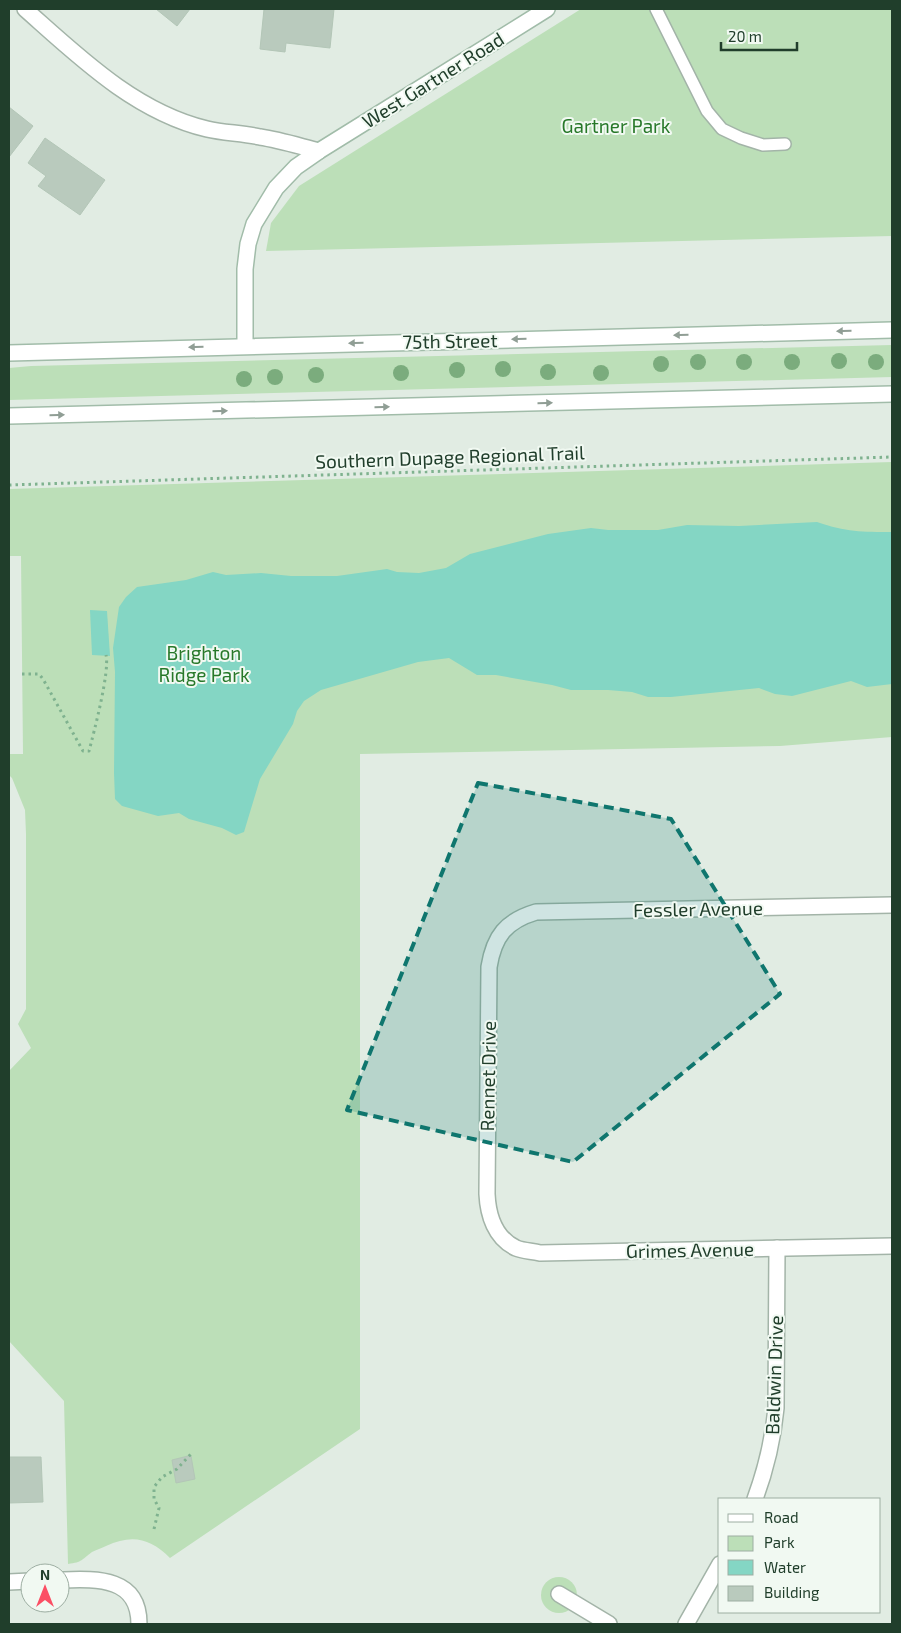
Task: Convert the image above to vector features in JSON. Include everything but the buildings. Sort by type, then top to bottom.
[{"type":"street","points":[[25,9],[65,45],[122,90],[168,115],[207,129],[259,136],[319,151]]},
{"type":"street","name":"West Gartner Road","points":[[245,346],[245,269],[248,244],[254,224],[276,188],[296,167],[319,151],[547,9]]},
{"type":"street","name":"75th Street","points":[[9,353],[892,330]]},
{"type":"street","points":[[9,416],[892,394]]},
{"type":"street","name":"Fessler Avenue","points":[[508,926],[522,916],[536,912],[892,905]]},
{"type":"street","name":"Rennet Drive","points":[[496,1230],[488,1211],[487,1194],[490,967],[492,950],[500,934],[508,926]]},
{"type":"street","name":"Grimes Avenue","points":[[496,1230],[516,1248],[540,1253],[892,1246]]},
{"type":"street","name":"Baldwin Drive","points":[[755,1498],[764,1475],[774,1433],[776,1408],[777,1248]]},
{"type":"street","points":[[686,1624],[718,1568]]},
{"type":"street","points":[[70,1580],[93,1579],[113,1583],[124,1590],[132,1598],[137,1608],[139,1624]]},
{"type":"street","points":[[559,1594],[609,1624]]},
{"type":"lane","points":[[656,9],[707,111],[722,129],[763,145],[785,144]]},
{"type":"path","name":"Southern Dupage Regional Trail","points":[[9,485],[892,457]]},
{"type":"path","points":[[22,674],[39,674],[83,751],[89,751],[104,686],[108,660],[106,655]]},
{"type":"path","points":[[154,1529],[159,1508],[154,1499],[154,1487],[162,1477],[177,1469],[191,1454]]},
{"type":"highlighted area","points":[[478,783],[671,819],[780,994],[573,1162],[347,1110]]},
{"type":"green space","name":"Gartner Park","points":[[581,9],[892,9],[892,236],[266,251],[271,223],[299,186]]},
{"type":"green space","points":[[892,345],[892,377],[9,400],[9,368],[31,366]]},
{"type":"green space","name":"Brighton Ridge Park","points":[[892,462],[892,737],[780,746],[360,754],[360,1429],[170,1558],[163,1551],[148,1542],[132,1539],[115,1542],[92,1552],[84,1559],[68,1563],[64,1401],[9,1341],[9,1071],[31,1048],[18,1024],[26,1009],[26,834],[25,810],[9,775],[9,754],[23,754],[21,556],[9,556],[9,489]]},
{"type":"green space","points":[[559,1577],[566,1578],[572,1582],[576,1588],[576,1602],[572,1608],[566,1612],[559,1613],[552,1612],[546,1608],[542,1602],[541,1595],[542,1588],[546,1582],[552,1578]]},
{"type":"water","points":[[817,522],[854,531],[892,532],[892,684],[867,687],[851,681],[792,696],[775,694],[759,688],[671,697],[648,697],[632,692],[571,690],[496,675],[477,675],[449,658],[418,662],[321,690],[304,701],[297,711],[293,724],[260,779],[244,832],[236,835],[222,828],[189,819],[179,813],[158,816],[122,806],[115,799],[115,672],[113,648],[119,607],[137,587],[186,580],[213,572],[226,575],[261,573],[291,576],[337,576],[387,569],[397,572],[419,573],[446,568],[470,554],[548,534],[591,528],[658,530],[687,525],[739,526]]},
{"type":"water","points":[[90,610],[107,611],[110,656],[92,655]]}]
